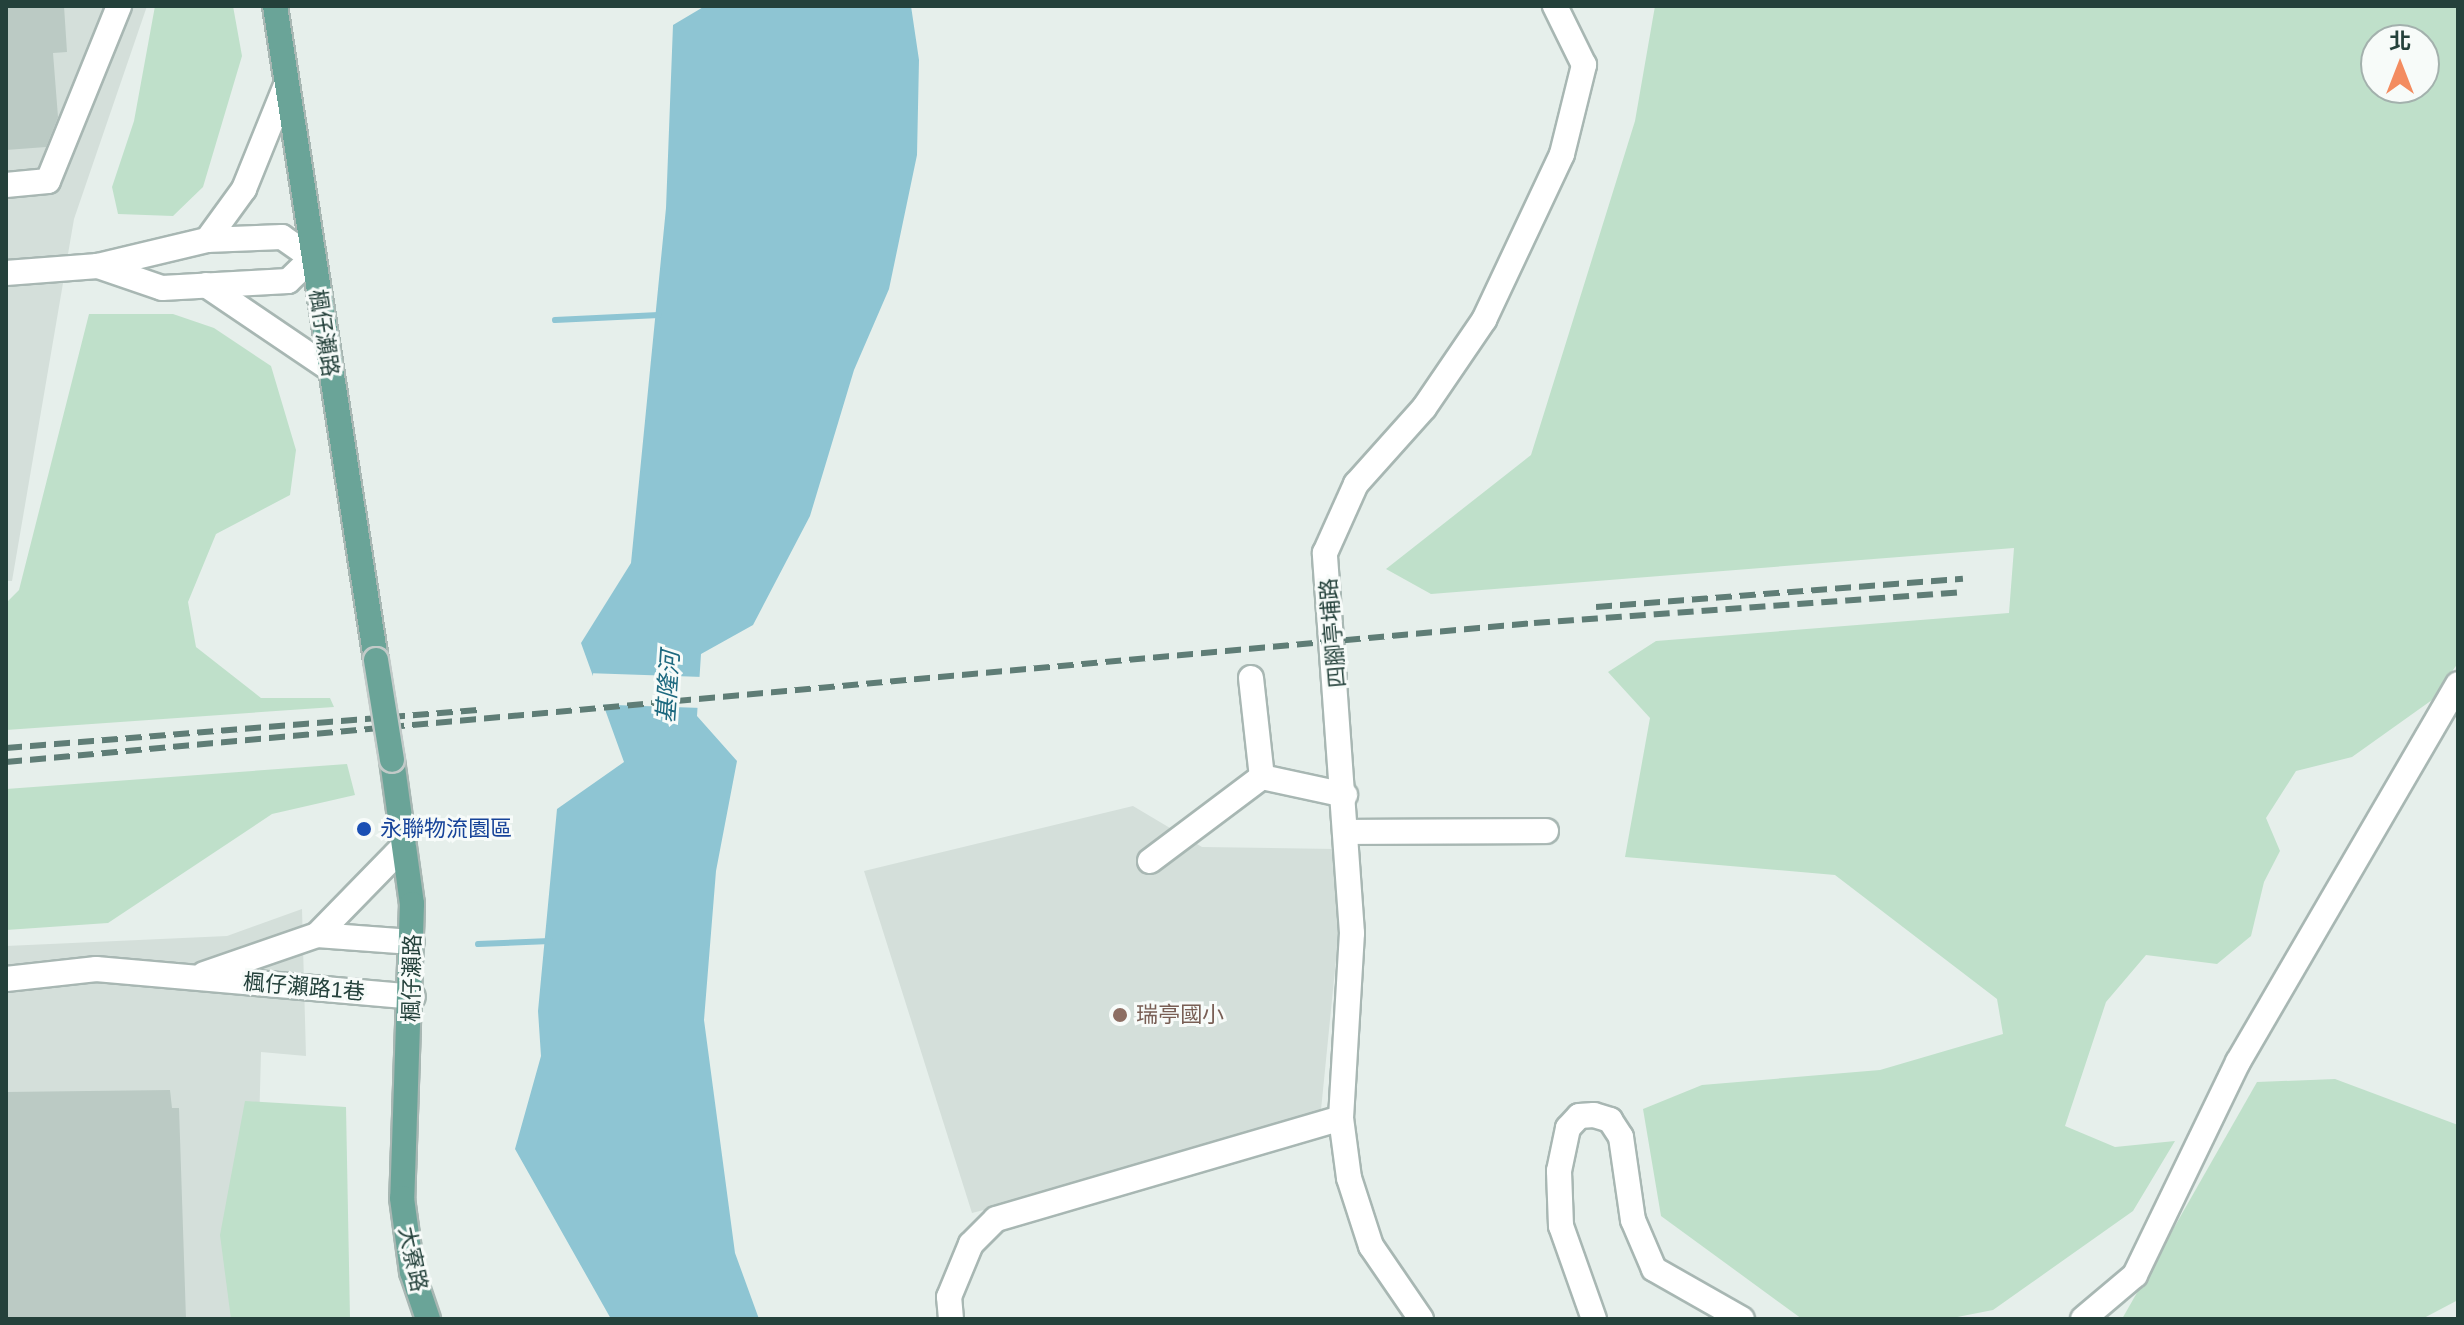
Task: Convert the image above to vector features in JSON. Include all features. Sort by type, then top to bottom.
[{"type":"main road","name":"楓仔瀨路","points":[[275,6],[404,846],[413,997],[402,1198]]},
{"type":"main road","name":"大寮路","points":[[402,1198],[412,1272],[428,1319]]},
{"type":"street","points":[[6,185],[48,181],[119,6]]},
{"type":"street","name":"四腳亭埔路","points":[[1421,1319],[1371,1246],[1349,1178],[1341,1118],[1352,933],[1345,795],[1325,553],[1356,484],[1424,408],[1484,320],[1562,154],[1584,65],[1555,6]]},
{"type":"street","points":[[207,240],[244,189],[286,85]]},
{"type":"street","points":[[6,273],[98,266],[207,240],[282,237],[312,258],[288,281],[162,288],[98,266]]},
{"type":"street","points":[[206,285],[330,369]]},
{"type":"street","points":[[1251,678],[1262,777]]},
{"type":"street","points":[[2083,1319],[2135,1275],[2238,1062],[2458,684]]},
{"type":"street","points":[[1150,861],[1262,777],[1345,795]]},
{"type":"street","points":[[1347,832],[1546,831]]},
{"type":"street","name":"楓仔瀨路1巷","points":[[317,935],[404,846]]},
{"type":"street","name":"楓仔瀨路1巷","points":[[194,978],[317,935],[412,942]]},
{"type":"street","name":"楓仔瀨路1巷","points":[[6,979],[96,969],[413,997]]},
{"type":"street","points":[[1594,1319],[1561,1226],[1559,1171],[1568,1128],[1579,1116],[1594,1115],[1610,1120],[1621,1137],[1636,1233],[1654,1269],[1742,1319]]},
{"type":"street","points":[[951,1319],[949,1297],[971,1244],[996,1219],[1341,1118]]},
{"type":"shaded area","points":[[6,6],[147,6],[74,219],[12,581],[6,581]]},
{"type":"shaded area","name":"瑞亭國小","points":[[1133,806],[1202,847],[1336,849],[1340,920],[1321,1110],[1160,1165],[972,1213],[864,871]]},
{"type":"shaded area","points":[[302,909],[306,1056],[261,1052],[254,1319],[6,1319],[6,946],[227,936]]},
{"type":"green space","points":[[155,6],[233,6],[242,56],[203,187],[173,216],[118,214],[112,187],[134,121]]},
{"type":"green space","points":[[1655,6],[2458,6],[2458,663],[2432,700],[2352,757],[2296,771],[2266,818],[2280,851],[2264,882],[2251,936],[2217,964],[2146,955],[2106,1002],[2065,1126],[2115,1147],[2175,1141],[2133,1211],[1993,1310],[1947,1319],[1802,1319],[1661,1216],[1643,1109],[1702,1085],[1880,1070],[2003,1034],[1997,999],[1835,875],[1625,857],[1650,718],[1608,672],[1656,641],[2009,613],[2014,548],[1431,594],[1386,569],[1531,455],[1635,121]]},
{"type":"green space","points":[[89,314],[173,314],[214,328],[271,366],[296,450],[290,495],[216,534],[188,602],[196,647],[261,698],[330,698],[334,707],[6,730],[6,603],[19,590]]},
{"type":"green space","points":[[347,764],[355,795],[272,814],[108,923],[6,930],[6,789]]},
{"type":"green space","points":[[2335,1079],[2458,1125],[2458,1300],[2422,1319],[2122,1319],[2257,1082]]},
{"type":"green space","points":[[245,1101],[346,1107],[350,1319],[231,1319],[220,1235]]},
{"type":"water","name":"基隆河","points":[[705,6],[911,6],[919,60],[917,155],[889,289],[854,370],[810,516],[753,625],[701,654],[697,716],[737,761],[716,871],[704,1020],[735,1253],[759,1319],[611,1319],[515,1149],[541,1056],[538,1011],[557,809],[624,762],[581,643],[631,563],[666,208],[673,25]]},
{"type":"pier","points":[[593,673],[703,677],[702,708],[592,704]]},
{"type":"building","points":[[6,6],[64,6],[67,52],[53,53],[58,117],[46,147],[6,150]]},
{"type":"building","points":[[170,1090],[172,1108],[179,1108],[186,1319],[6,1319],[6,1092]]},
{"type":"waterway","points":[[555,320],[659,315]]},
{"type":"waterway","points":[[478,944],[550,941]]},
{"type":"railway","points":[[1596,607],[1963,579]]},
{"type":"railway","points":[[6,762],[1534,623],[1965,592]]},
{"type":"railway","points":[[6,748],[477,710]]},
{"type":"place","name":"永聯物流園區","points":[[364,829]]},
{"type":"place","name":"瑞亭國小","points":[[1120,1015]]}]
